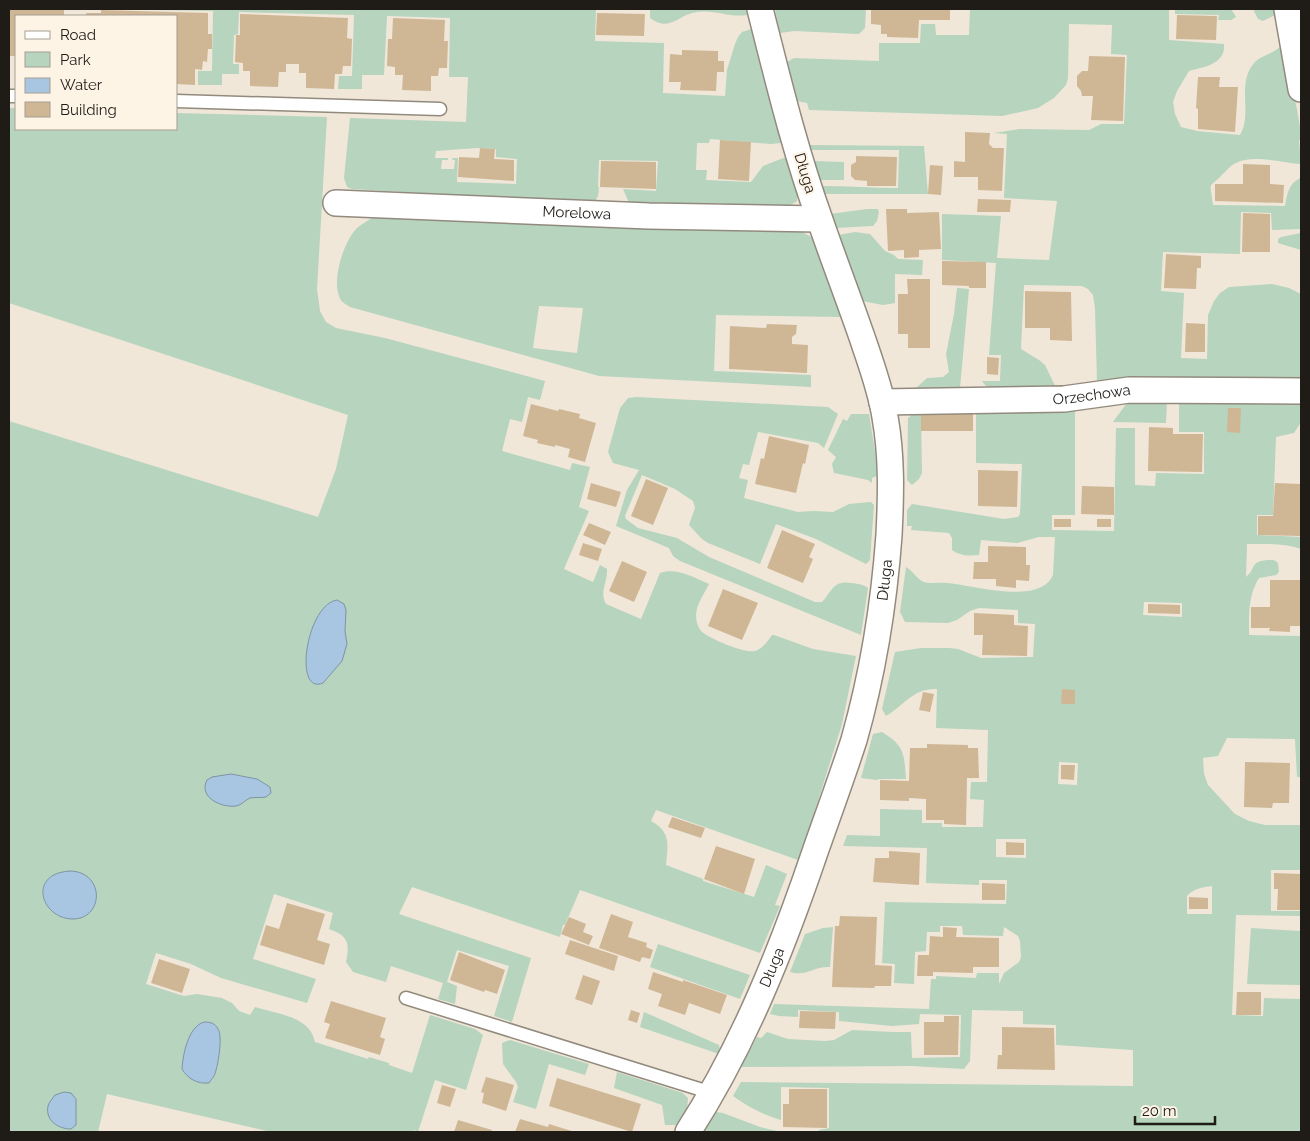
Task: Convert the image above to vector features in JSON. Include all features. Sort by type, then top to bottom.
[{"type":"street","name":"Długa","points":[[688,1132],[735,1053],[771,972],[805,883],[842,776],[862,705],[878,634],[887,564],[891,483],[886,419],[857,323],[819,219],[796,143],[760,9]]},
{"type":"street","points":[[1287,9],[1301,89]]},
{"type":"street","name":"Morelowa","points":[[336,203],[649,216],[819,219]]},
{"type":"street","name":"Orzechowa","points":[[882,402],[1064,399],[1129,390],[1301,391]]},
{"type":"lane","points":[[178,101],[335,112],[440,109]]},
{"type":"lane","points":[[406,998],[712,1093]]},
{"type":"green space","points":[[85,9],[596,9],[595,41],[664,43],[663,93],[725,96],[727,70],[735,44],[742,32],[751,29],[781,143],[771,144],[710,139],[709,143],[697,143],[696,170],[707,170],[706,180],[751,182],[763,166],[786,157],[798,192],[797,201],[789,206],[780,207],[714,203],[700,207],[630,205],[623,189],[656,191],[658,161],[599,160],[598,196],[594,203],[352,189],[347,187],[344,178],[350,118],[466,122],[468,77],[449,77],[450,18],[387,16],[384,75],[362,75],[362,89],[338,89],[339,76],[352,76],[354,15],[239,12],[238,34],[234,35],[233,64],[239,64],[239,74],[222,74],[222,85],[198,85],[198,71],[212,71],[213,11]],"holes":[[[477,148],[496,149],[496,157],[517,159],[516,184],[457,182],[458,158],[453,158],[452,160],[455,160],[454,169],[441,169],[442,160],[448,160],[448,158],[435,158],[436,151]]]},
{"type":"green space","points":[[650,9],[746,9],[747,15],[741,16],[703,11],[690,13],[664,24],[650,18]]},
{"type":"green space","points":[[775,9],[866,9],[865,28],[859,34],[794,31],[780,33]]},
{"type":"green space","points":[[970,9],[1169,9],[1169,40],[1224,44],[1224,51],[1213,64],[1189,71],[1173,102],[1175,114],[1181,127],[1197,131],[1240,135],[1244,127],[1245,89],[1249,71],[1259,59],[1280,47],[1286,49],[1301,132],[1301,140],[1299,140],[1301,164],[1259,159],[1243,160],[1231,166],[1212,184],[1211,188],[1213,205],[1285,206],[1291,186],[1301,178],[1301,229],[1272,230],[1271,213],[1241,212],[1240,254],[1163,252],[1161,291],[1184,293],[1181,358],[1207,359],[1208,315],[1220,293],[1229,287],[1272,284],[1289,288],[1301,294],[1301,381],[1106,380],[1097,382],[1093,295],[1082,286],[1024,285],[1021,349],[1045,365],[1058,392],[989,390],[982,381],[1000,381],[1001,355],[989,355],[996,263],[942,260],[942,214],[1001,216],[997,258],[1049,260],[1057,201],[1004,198],[1007,134],[994,133],[1020,129],[1089,130],[1101,124],[1124,124],[1127,55],[1111,54],[1112,25],[1069,24],[1068,78],[1066,85],[1054,98],[1038,108],[1002,116],[809,110],[807,103],[796,101],[787,62],[794,58],[879,61],[879,43],[920,43],[921,24],[935,24],[936,35],[969,35]]},
{"type":"green space","points":[[1175,9],[1231,9],[1236,17],[1231,20],[1218,20],[1219,15],[1175,14]]},
{"type":"green space","points":[[1253,9],[1279,9],[1277,14],[1263,21],[1258,19]]},
{"type":"green space","points":[[9,108],[15,108],[15,130],[178,130],[178,113],[327,117],[317,289],[320,311],[326,322],[336,328],[385,338],[545,381],[540,400],[528,397],[522,422],[510,419],[502,451],[570,470],[572,463],[590,467],[579,507],[589,511],[564,569],[593,582],[600,565],[607,569],[603,595],[606,604],[641,619],[660,573],[679,572],[709,584],[697,608],[696,620],[701,631],[719,641],[735,648],[755,651],[774,635],[813,649],[856,656],[842,724],[798,860],[656,810],[651,821],[662,830],[667,839],[666,865],[703,879],[703,881],[754,897],[766,865],[787,874],[775,905],[780,906],[760,953],[580,890],[565,925],[563,925],[560,937],[412,887],[399,914],[531,958],[512,1022],[494,1016],[509,966],[457,950],[447,982],[457,986],[455,1004],[438,999],[443,983],[391,966],[386,982],[353,972],[346,962],[348,949],[344,937],[329,929],[333,913],[274,894],[253,959],[316,979],[307,1003],[221,978],[191,964],[156,953],[146,984],[184,996],[197,994],[222,998],[232,1003],[239,1011],[250,1015],[255,1007],[291,1017],[307,1027],[312,1033],[315,1042],[368,1059],[369,1057],[389,1063],[389,1065],[412,1073],[430,1015],[475,1029],[483,1035],[466,1090],[435,1080],[418,1132],[414,1130],[413,1132],[271,1132],[107,1094],[98,1132],[9,1132],[9,421],[318,517],[336,469],[348,415],[9,303]]},
{"type":"green space","points":[[809,145],[924,146],[928,194],[823,194],[821,186],[898,188],[899,150],[811,150]]},
{"type":"green space","points":[[813,161],[844,162],[844,180],[819,180]]},
{"type":"green space","points":[[878,209],[877,221],[873,226],[835,228],[830,214]]},
{"type":"green space","points":[[374,217],[799,230],[811,237],[817,244],[844,314],[841,317],[716,315],[714,371],[811,375],[811,387],[599,376],[346,305],[340,299],[337,288],[340,260],[352,234],[357,228]],"holes":[[[539,306],[583,308],[577,353],[533,348]]]},
{"type":"green space","points":[[855,232],[870,234],[885,251],[898,259],[923,260],[922,275],[895,274],[895,303],[883,305],[862,301],[838,235]]},
{"type":"green space","points":[[1301,233],[1301,250],[1278,243],[1278,239],[1281,237]]},
{"type":"green space","points":[[957,288],[969,289],[960,388],[915,389],[927,378],[943,377],[949,372],[946,354]]},
{"type":"green space","points":[[628,398],[828,407],[838,414],[824,448],[818,443],[758,432],[749,465],[743,464],[739,478],[748,480],[744,498],[798,512],[833,512],[849,504],[871,502],[874,505],[870,560],[866,564],[816,539],[776,524],[760,564],[702,539],[689,525],[695,508],[693,501],[675,489],[642,475],[625,516],[626,519],[638,528],[677,538],[709,557],[815,602],[822,602],[834,587],[841,583],[860,584],[868,588],[861,635],[680,561],[673,556],[669,548],[616,526],[627,490],[639,470],[613,463],[608,452],[620,408]]},
{"type":"green space","points":[[1129,400],[1167,400],[1166,423],[1113,422]]},
{"type":"green space","points":[[1179,400],[1301,400],[1301,422],[1294,433],[1276,437],[1273,515],[1257,515],[1257,535],[1301,537],[1301,549],[1281,545],[1247,544],[1246,577],[1258,562],[1272,560],[1278,563],[1279,572],[1276,575],[1259,578],[1255,585],[1250,605],[1249,635],[1301,636],[1301,777],[1297,777],[1295,739],[1227,738],[1218,756],[1203,758],[1204,774],[1208,785],[1235,814],[1249,821],[1265,825],[1301,825],[1301,870],[1271,870],[1271,911],[1301,911],[1301,916],[1236,915],[1232,1015],[1263,1016],[1264,998],[1301,999],[1301,1132],[819,1132],[819,1130],[829,1128],[829,1088],[781,1087],[781,1120],[762,1113],[738,1100],[733,1096],[741,1082],[1133,1086],[1133,1050],[1056,1045],[1056,1025],[1023,1024],[1023,1011],[972,1010],[970,1061],[964,1069],[911,1066],[741,1067],[757,1037],[761,1038],[767,1032],[788,1039],[825,1041],[834,1040],[852,1030],[911,1032],[912,1058],[960,1057],[961,1015],[920,1014],[919,1024],[892,1026],[839,1021],[839,1012],[798,1010],[798,1017],[770,1014],[774,1004],[929,1009],[931,979],[936,979],[936,976],[976,978],[977,973],[999,973],[999,984],[1004,973],[1019,962],[1021,957],[1018,936],[1004,927],[1003,936],[963,935],[962,926],[940,926],[940,932],[927,932],[926,951],[915,952],[914,984],[894,983],[895,964],[882,963],[885,902],[1006,904],[1007,880],[979,880],[979,885],[926,883],[927,848],[843,846],[847,835],[880,836],[880,809],[922,810],[922,823],[942,823],[942,827],[983,827],[984,800],[970,799],[971,782],[987,782],[988,730],[936,728],[937,689],[929,689],[915,694],[886,716],[882,709],[895,652],[921,648],[949,648],[958,649],[981,658],[1033,657],[1035,624],[1018,623],[1018,610],[979,608],[948,623],[905,622],[900,612],[906,567],[924,582],[1020,592],[1034,590],[1046,584],[1053,575],[1055,537],[1039,537],[1017,543],[981,540],[979,555],[969,555],[952,550],[952,538],[949,533],[911,530],[912,526],[907,526],[907,510],[912,504],[1004,519],[1018,517],[1020,514],[1022,464],[976,463],[976,412],[921,413],[922,473],[919,479],[912,485],[907,480],[908,418],[917,411],[1075,407],[1075,515],[1052,515],[1052,530],[1114,531],[1116,428],[1135,428],[1135,485],[1155,486],[1156,473],[1204,474],[1204,432],[1179,432]],"holes":[[[1144,602],[1182,603],[1182,617],[1143,615]],[[1059,762],[1078,763],[1077,785],[1058,784]],[[996,839],[1026,839],[1026,858],[996,857]],[[1212,886],[1212,914],[1187,914],[1187,896],[1195,890]]]},
{"type":"green space","points":[[851,414],[869,414],[877,476],[872,478],[872,483],[868,480],[834,473],[832,464],[836,457],[828,450],[843,419],[847,421]]},
{"type":"green space","points":[[882,732],[890,737],[902,751],[906,779],[877,780],[861,778],[873,734]]},
{"type":"green space","points":[[833,927],[830,967],[801,973],[790,972],[805,934]]},
{"type":"green space","points":[[1251,928],[1301,931],[1301,985],[1247,984]]},
{"type":"green space","points":[[658,944],[750,975],[740,999],[650,967]]},
{"type":"green space","points":[[644,1012],[719,1045],[719,1054],[640,1027]]},
{"type":"green space","points":[[510,1040],[589,1064],[585,1075],[549,1064],[536,1109],[513,1102],[518,1087],[503,1064],[502,1043]]},
{"type":"green space","points":[[617,1072],[683,1093],[688,1098],[687,1111],[680,1125],[665,1125],[662,1105],[614,1088]]},
{"type":"green space","points":[[715,1112],[723,1113],[760,1127],[781,1132],[704,1132]]},
{"type":"water","points":[[337,600],[344,604],[346,610],[345,631],[347,644],[342,661],[323,683],[314,683],[308,676],[306,664],[311,632],[326,606]]},
{"type":"water","points":[[231,774],[257,779],[270,787],[271,793],[266,797],[250,798],[236,806],[224,805],[212,800],[206,792],[207,780],[212,777]]},
{"type":"water","points":[[72,871],[83,874],[91,880],[96,896],[95,905],[90,912],[82,917],[72,919],[61,917],[52,911],[46,904],[43,895],[44,886],[49,879],[58,873]]},
{"type":"water","points":[[204,1022],[215,1025],[220,1038],[217,1066],[214,1076],[209,1083],[193,1080],[182,1069],[185,1049],[190,1035],[194,1029]]},
{"type":"water","points":[[64,1092],[71,1093],[76,1099],[76,1125],[71,1129],[62,1128],[54,1123],[48,1111],[55,1095]]},
{"type":"building","points":[[10,9],[64,10],[64,15],[15,15],[15,56],[9,56]]},
{"type":"building","points":[[871,9],[950,9],[950,20],[919,20],[918,38],[887,37],[887,34],[881,34],[881,25],[871,24]]},
{"type":"building","points":[[101,10],[208,13],[208,34],[212,34],[212,49],[208,49],[207,62],[203,61],[202,70],[195,69],[195,85],[178,84],[178,15],[86,15],[86,13],[101,13]]},
{"type":"building","points":[[597,13],[645,14],[644,36],[596,35]]},
{"type":"building","points":[[240,14],[348,18],[347,38],[352,39],[351,66],[343,66],[342,74],[335,74],[334,89],[306,88],[306,73],[299,73],[299,64],[286,64],[286,72],[279,72],[278,87],[250,86],[250,71],[243,71],[243,63],[235,62],[236,35],[240,35]]},
{"type":"building","points":[[1177,15],[1217,16],[1216,40],[1176,39]]},
{"type":"building","points":[[393,18],[445,20],[444,41],[448,41],[447,68],[439,68],[438,76],[431,76],[431,91],[402,90],[403,75],[395,75],[395,67],[387,66],[388,39],[392,39]]},
{"type":"building","points":[[682,50],[718,51],[718,61],[724,61],[724,72],[717,72],[716,91],[680,90],[681,82],[669,82],[670,54],[682,55]]},
{"type":"building","points":[[1089,56],[1125,57],[1123,121],[1091,120],[1093,96],[1082,96],[1077,86],[1077,76],[1082,71],[1088,71]]},
{"type":"building","points":[[1198,77],[1220,77],[1219,87],[1238,87],[1235,132],[1198,129],[1198,109],[1196,108]]},
{"type":"building","points":[[965,132],[990,133],[989,144],[993,148],[1004,148],[1002,191],[978,190],[978,177],[954,177],[954,161],[965,162]]},
{"type":"building","points":[[720,140],[751,142],[749,181],[718,179]]},
{"type":"building","points":[[480,148],[495,149],[494,159],[514,160],[514,181],[458,177],[459,157],[479,158]]},
{"type":"building","points":[[856,156],[897,157],[896,186],[867,186],[867,181],[855,180],[851,176],[851,165],[856,162]]},
{"type":"building","points":[[601,161],[656,162],[656,189],[600,187]]},
{"type":"building","points":[[1243,164],[1270,165],[1270,184],[1284,185],[1283,203],[1215,201],[1215,184],[1243,184]]},
{"type":"building","points":[[930,165],[943,166],[941,195],[928,194]]},
{"type":"building","points":[[978,199],[1011,200],[1010,212],[977,212]]},
{"type":"building","points":[[886,209],[907,209],[907,213],[939,212],[941,249],[919,250],[919,257],[904,258],[904,250],[888,251]]},
{"type":"building","points":[[1243,213],[1270,214],[1270,252],[1242,252]]},
{"type":"building","points":[[1166,254],[1201,256],[1201,268],[1197,268],[1196,289],[1164,288]]},
{"type":"building","points":[[942,261],[986,262],[986,288],[942,285]]},
{"type":"building","points":[[907,279],[930,279],[930,348],[908,348],[908,334],[898,334],[898,294],[908,294]]},
{"type":"building","points":[[1025,291],[1071,292],[1072,341],[1050,340],[1050,328],[1025,328]]},
{"type":"building","points":[[1186,323],[1205,324],[1205,352],[1185,352]]},
{"type":"building","points":[[767,324],[797,325],[796,334],[792,337],[792,344],[808,345],[807,373],[729,369],[730,326],[766,328]]},
{"type":"building","points":[[987,357],[999,358],[998,375],[987,374]]},
{"type":"building","points":[[531,404],[580,414],[579,418],[596,423],[585,462],[568,457],[570,449],[537,443],[538,440],[523,436]]},
{"type":"building","points":[[1228,408],[1241,408],[1240,433],[1227,432]]},
{"type":"building","points":[[921,413],[973,413],[973,431],[921,431]]},
{"type":"building","points":[[1149,427],[1173,428],[1173,434],[1203,434],[1202,472],[1148,471]]},
{"type":"building","points":[[769,436],[809,445],[796,493],[755,484],[761,458],[764,459]]},
{"type":"building","points":[[978,470],[1018,471],[1017,507],[978,506]]},
{"type":"building","points":[[646,479],[668,488],[653,525],[631,516]]},
{"type":"building","points":[[591,483],[621,492],[616,507],[587,499]]},
{"type":"building","points":[[1275,483],[1301,484],[1301,536],[1258,535],[1258,516],[1273,516]]},
{"type":"building","points":[[1082,486],[1114,487],[1114,515],[1081,514]]},
{"type":"building","points":[[1054,519],[1071,519],[1071,527],[1054,527]]},
{"type":"building","points":[[1097,519],[1111,519],[1111,527],[1097,527]]},
{"type":"building","points":[[589,523],[611,532],[605,545],[583,535]]},
{"type":"building","points":[[782,530],[815,544],[809,557],[813,559],[803,583],[767,568]]},
{"type":"building","points":[[583,543],[602,549],[598,561],[579,555]]},
{"type":"building","points":[[988,546],[1026,547],[1026,565],[1030,565],[1029,581],[1016,580],[1016,588],[996,586],[996,579],[973,579],[974,562],[988,562]]},
{"type":"building","points":[[622,561],[647,572],[634,602],[609,591]]},
{"type":"building","points":[[1270,580],[1301,580],[1301,626],[1290,626],[1290,632],[1269,631],[1270,628],[1251,628],[1251,607],[1270,607]]},
{"type":"building","points":[[723,589],[758,603],[742,640],[708,626]]},
{"type":"building","points":[[1148,604],[1180,605],[1180,614],[1148,613]]},
{"type":"building","points":[[974,613],[1014,615],[1014,625],[1028,626],[1027,656],[982,655],[983,635],[974,635]]},
{"type":"building","points":[[1062,689],[1075,690],[1075,704],[1061,704]]},
{"type":"building","points":[[923,692],[934,694],[930,712],[919,710]]},
{"type":"building","points":[[927,744],[968,745],[968,748],[978,748],[979,778],[967,778],[966,825],[944,824],[944,820],[926,820],[926,799],[909,798],[909,801],[880,800],[880,780],[909,781],[910,748],[927,748]]},
{"type":"building","points":[[1245,762],[1290,763],[1289,803],[1273,803],[1272,808],[1244,807]]},
{"type":"building","points":[[1061,765],[1075,765],[1074,780],[1061,779]]},
{"type":"building","points":[[672,817],[705,828],[701,838],[668,827]]},
{"type":"building","points":[[1006,842],[1024,843],[1024,855],[1006,855]]},
{"type":"building","points":[[716,846],[755,859],[744,894],[704,879]]},
{"type":"building","points":[[889,851],[920,853],[919,885],[873,882],[875,858],[889,858]]},
{"type":"building","points":[[1274,873],[1301,874],[1301,910],[1277,910],[1278,889],[1274,889]]},
{"type":"building","points":[[982,883],[1005,884],[1005,900],[982,900]]},
{"type":"building","points":[[1189,897],[1208,898],[1208,909],[1189,909]]},
{"type":"building","points":[[287,903],[325,914],[317,940],[330,944],[324,965],[260,945],[266,925],[279,929]]},
{"type":"building","points":[[611,914],[633,922],[628,937],[647,943],[646,947],[653,950],[650,959],[642,957],[640,962],[599,948]]},
{"type":"building","points":[[840,916],[877,917],[875,965],[892,966],[891,986],[875,986],[874,988],[832,987],[835,926],[839,926]]},
{"type":"building","points":[[569,917],[586,924],[583,932],[593,936],[589,945],[561,934]]},
{"type":"building","points":[[943,927],[957,928],[956,937],[999,938],[999,967],[973,967],[973,973],[933,972],[933,976],[917,976],[918,955],[929,955],[930,936],[943,937]]},
{"type":"building","points":[[570,940],[618,956],[614,971],[565,954]]},
{"type":"building","points":[[459,952],[505,970],[497,994],[485,990],[484,992],[450,980]]},
{"type":"building","points":[[159,959],[190,969],[182,993],[151,983]]},
{"type":"building","points":[[653,972],[727,995],[720,1014],[689,1003],[685,1015],[658,1006],[662,994],[648,989]]},
{"type":"building","points":[[583,975],[600,981],[592,1005],[575,999]]},
{"type":"building","points":[[1237,992],[1261,992],[1261,1015],[1236,1015]]},
{"type":"building","points":[[331,1001],[386,1018],[380,1037],[385,1039],[380,1055],[325,1038],[330,1024],[324,1022]]},
{"type":"building","points":[[631,1010],[640,1013],[637,1023],[628,1020]]},
{"type":"building","points":[[800,1011],[836,1012],[835,1029],[799,1028]]},
{"type":"building","points":[[944,1016],[959,1016],[958,1055],[924,1055],[924,1022],[944,1022]]},
{"type":"building","points":[[1002,1027],[1054,1028],[1055,1070],[997,1069],[998,1055],[1002,1055]]},
{"type":"building","points":[[486,1077],[514,1085],[506,1111],[482,1103],[484,1093],[481,1092]]},
{"type":"building","points":[[557,1078],[641,1104],[632,1132],[549,1106]]},
{"type":"building","points":[[442,1085],[456,1089],[450,1107],[437,1103]]},
{"type":"building","points":[[789,1089],[827,1089],[827,1128],[783,1127],[783,1104],[789,1104]]},
{"type":"building","points":[[520,1119],[548,1127],[549,1124],[575,1132],[515,1132]]},
{"type":"building","points":[[458,1120],[492,1130],[491,1132],[454,1132]]}]
